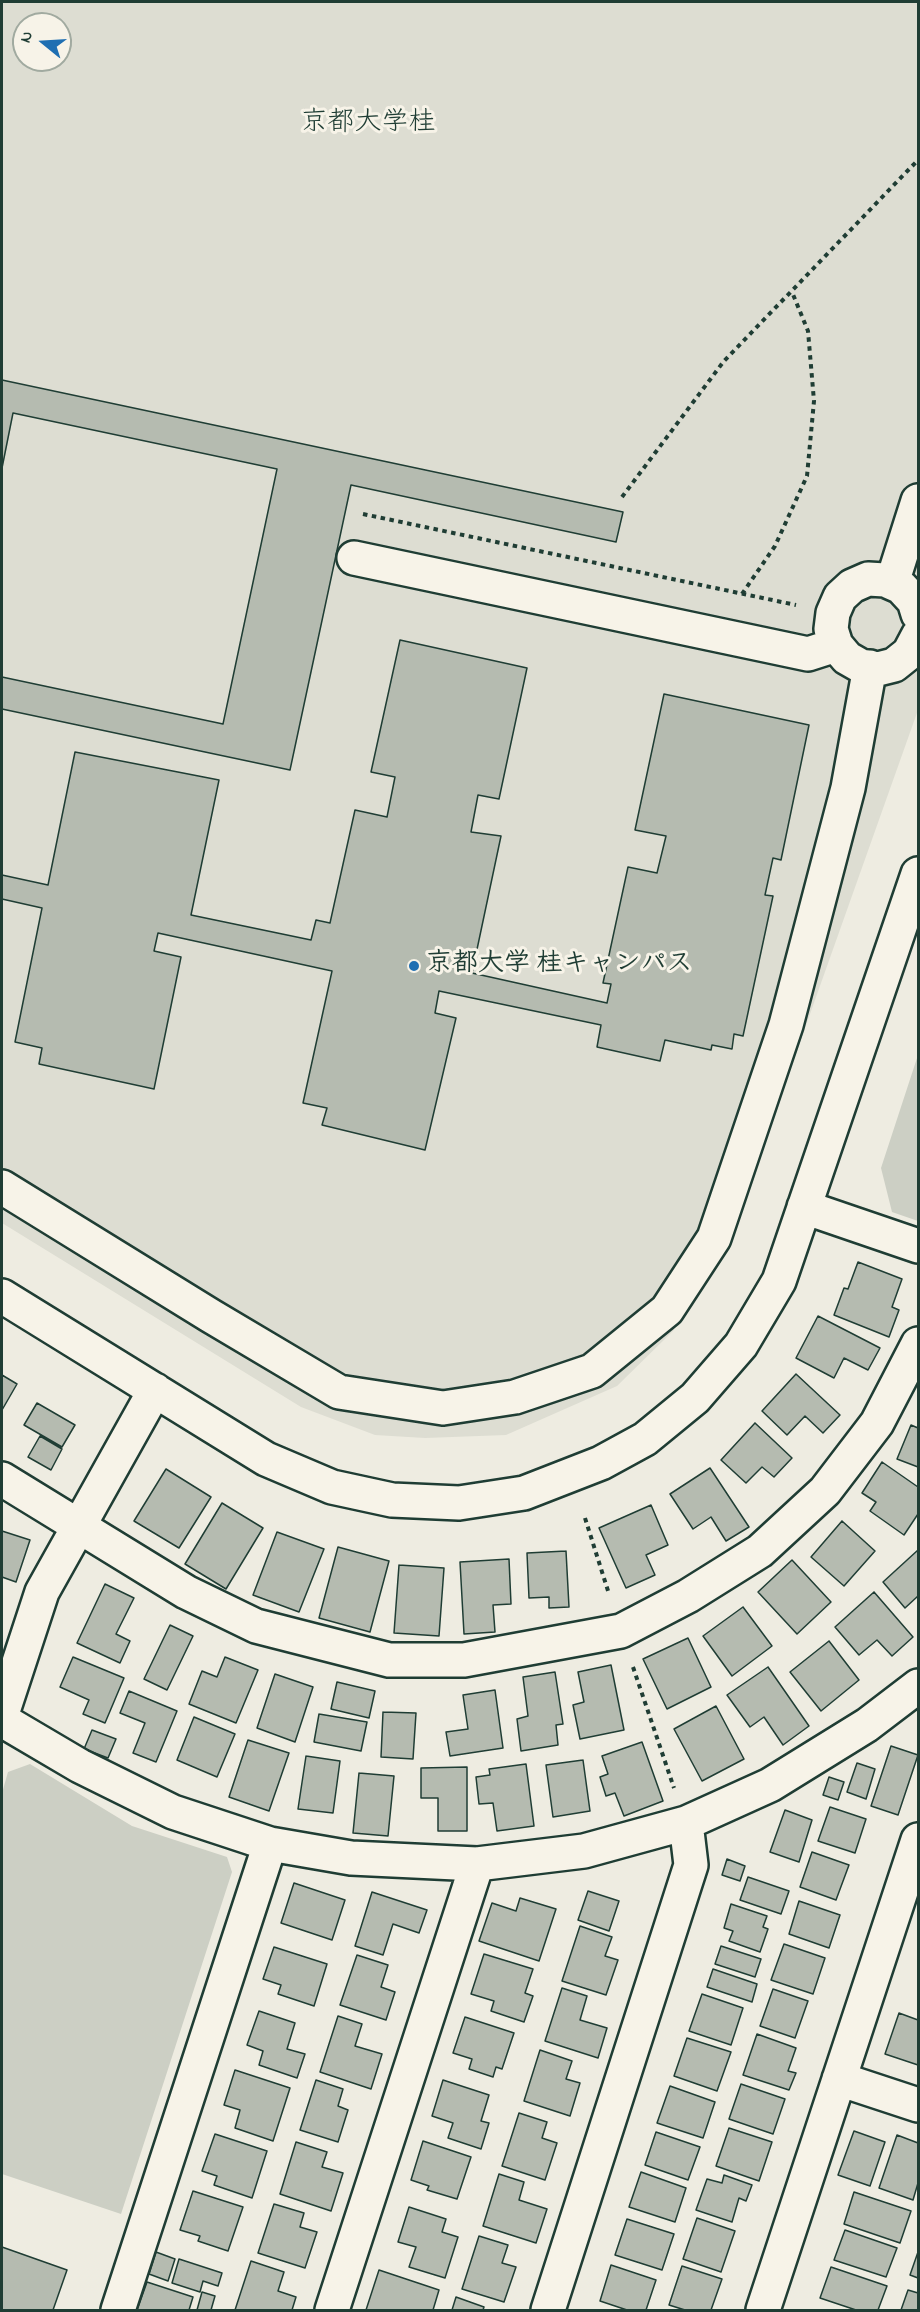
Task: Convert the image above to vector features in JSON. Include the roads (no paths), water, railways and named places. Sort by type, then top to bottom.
[{"type":"street","points":[[892,583],[918,501]]},
{"type":"street","points":[[354,558],[808,654],[836,645]]},
{"type":"street","points":[[918,614],[914,601],[901,587],[885,580],[868,579],[852,586],[840,597],[833,613],[831,630],[836,645],[847,658],[861,666],[878,669],[894,665],[909,654],[918,637]]},
{"type":"street","points":[[2,1187],[339,1392],[443,1408],[515,1397],[592,1371],[667,1310],[714,1238],[786,1025],[848,788],[870,668]]},
{"type":"street","points":[[2,1296],[266,1459],[332,1487],[392,1500],[459,1503],[524,1493],[601,1463],[645,1439],[695,1398],[741,1345],[779,1281],[918,874]]},
{"type":"street","points":[[804,1207],[918,1246]]},
{"type":"street","points":[[2,1479],[186,1592],[256,1626],[389,1660],[464,1660],[621,1631],[688,1596],[760,1551],[825,1491],[877,1423],[918,1344]]},
{"type":"street","points":[[2,1714],[42,1592],[155,1390]]},
{"type":"street","points":[[2,1720],[80,1766],[173,1812],[270,1844],[351,1858],[477,1864],[584,1851],[686,1823],[770,1785],[867,1725],[918,1686]]},
{"type":"street","points":[[548,2310],[691,1865],[686,1823]]},
{"type":"street","points":[[763,2310],[918,1840]]},
{"type":"street","points":[[118,2310],[270,1844]]},
{"type":"street","points":[[332,2310],[477,1864]]},
{"type":"street","points":[[839,2079],[918,2105]]},
{"type":"place","name":"京都大学 桂キャンパス","points":[[414,966]]},
{"type":"district","name":"京都大学桂","points":[[368,125]]}]
